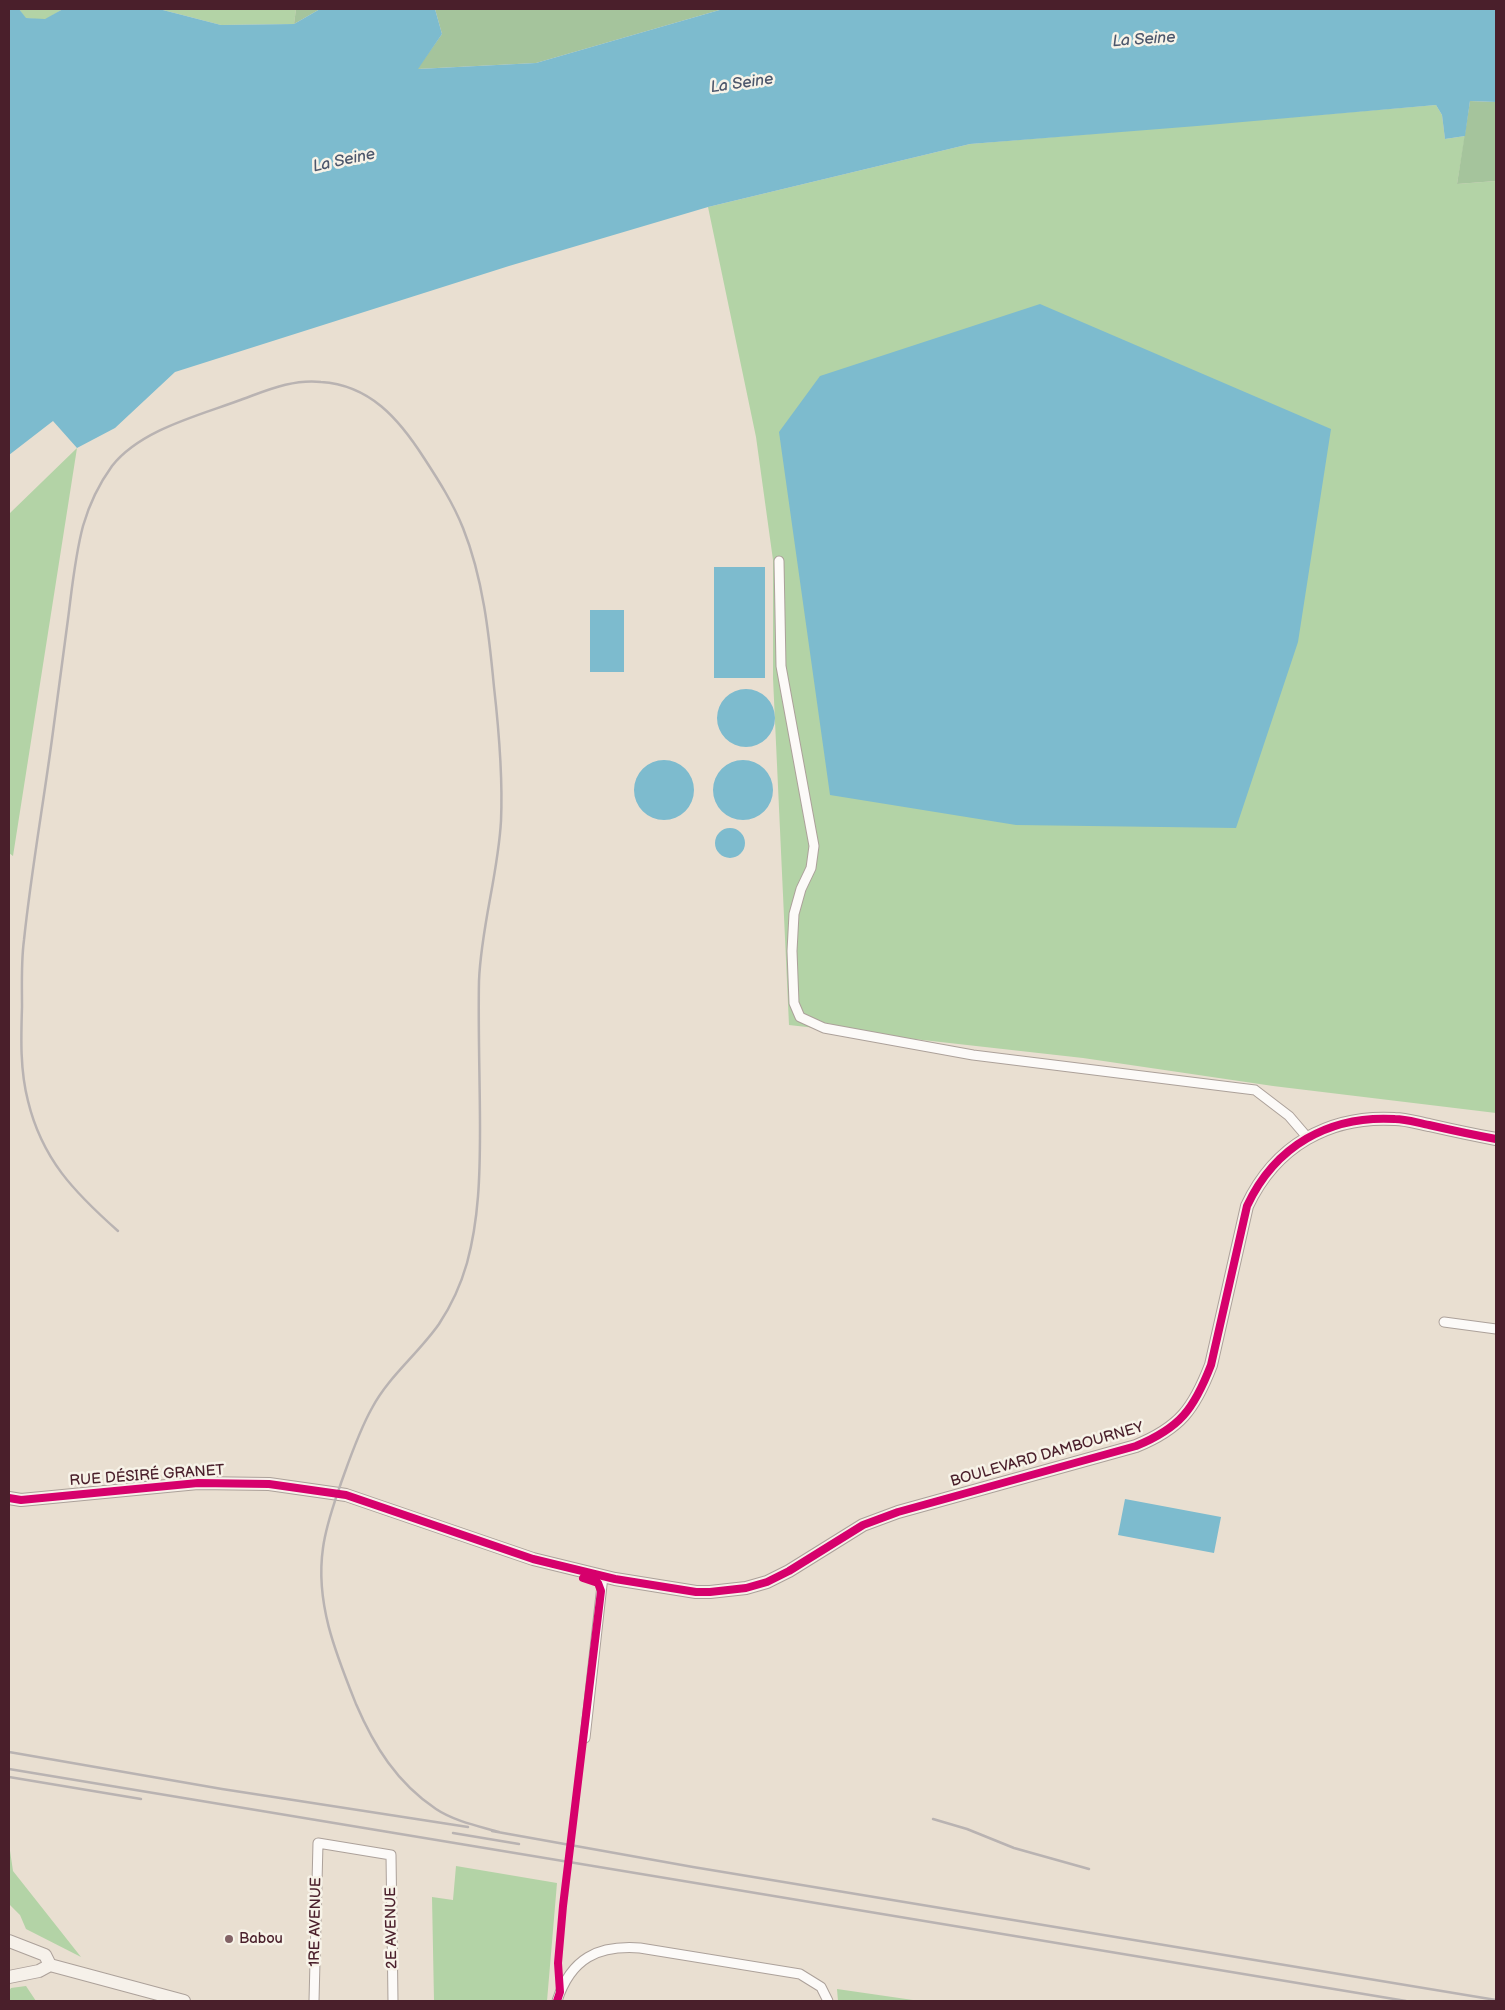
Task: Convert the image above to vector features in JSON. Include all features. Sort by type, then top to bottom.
[{"type":"street","points":[[779,561],[781,666],[814,846],[811,868],[801,889],[794,914],[792,951],[794,1003],[800,1018],[824,1028],[972,1054],[1255,1090],[1289,1116],[1307,1137]]},
{"type":"street","name":"BOULEVARD DAMBOURNEY","points":[[517,1554],[603,1576],[696,1592],[728,1591],[746,1588],[767,1582],[789,1571],[863,1525],[898,1512],[1136,1446],[1160,1436],[1178,1422],[1190,1409],[1203,1387],[1211,1365],[1247,1206],[1255,1188],[1267,1172],[1307,1137],[1331,1126],[1356,1120],[1396,1119],[1496,1139]]},
{"type":"street","points":[[1444,1322],[1496,1329]]},
{"type":"street","name":"RUE DÉSIRÉ GRANET","points":[[9,1506],[16,1505],[15,1499],[198,1483],[269,1484],[346,1496],[517,1554]]},
{"type":"street","points":[[584,1738],[603,1576]]},
{"type":"street","name":"2E AVENUE","points":[[318,1843],[391,1856],[393,2001]]},
{"type":"street","name":"1RE AVENUE","points":[[314,2001],[318,1843]]},
{"type":"street","points":[[9,1941],[45,1955],[50,1965]]},
{"type":"street","points":[[559,1997],[570,1975],[582,1961],[604,1950],[625,1947],[800,1974],[821,1987],[828,2001]]},
{"type":"street","points":[[9,1977],[39,1971],[50,1965],[184,2001]]},
{"type":"green space","points":[[19,9],[63,9],[45,20],[25,18]]},
{"type":"green space","points":[[159,9],[296,9],[294,24],[221,25]]},
{"type":"green space","points":[[296,9],[320,9],[294,24]]},
{"type":"green space","points":[[435,9],[723,9],[536,63],[417,69],[442,34]]},
{"type":"green space","points":[[1470,101],[1496,102],[1496,181],[1457,184]]},
{"type":"green space","points":[[1436,105],[1442,115],[1445,139],[1465,136],[1457,184],[1496,181],[1496,1113],[1273,1086],[1083,1058],[789,1025],[773,678],[773,560],[756,437],[708,207],[970,144]]},
{"type":"green space","points":[[77,448],[13,856],[9,853],[9,514]]},
{"type":"green space","points":[[9,1844],[13,1871],[81,1957],[26,1929],[20,1915],[9,1904]]},
{"type":"green space","points":[[456,1866],[557,1883],[547,2001],[434,2001],[432,1897],[453,1900]]},
{"type":"green space","points":[[26,1986],[36,2001],[9,2001],[9,1991],[11,1988]]},
{"type":"green space","points":[[837,1989],[920,2001],[838,2001]]},
{"type":"water","name":"La Seine","points":[[9,9],[19,9],[26,18],[45,19],[63,9],[159,9],[221,25],[294,24],[320,9],[435,9],[442,34],[418,69],[536,63],[723,9],[1496,9],[1496,102],[1470,101],[1465,136],[1445,139],[1442,115],[1436,105],[970,144],[708,207],[509,266],[175,372],[115,428],[77,448],[53,421],[9,455]]},
{"type":"water","points":[[1040,304],[1331,429],[1298,642],[1236,828],[1016,825],[830,795],[779,432],[820,376]]},
{"type":"water","points":[[714,567],[765,567],[765,678],[714,678]]},
{"type":"water","points":[[590,610],[624,610],[624,672],[590,672]]},
{"type":"water","points":[[746,689],[762,694],[770,702],[775,718],[770,734],[762,742],[746,747],[730,742],[722,734],[717,718],[722,702],[730,694]]},
{"type":"water","points":[[664,760],[680,765],[685,769],[689,774],[694,790],[689,806],[685,811],[680,815],[664,820],[648,815],[643,811],[639,806],[634,790],[639,774],[643,769],[648,765]]},
{"type":"water","points":[[743,760],[759,765],[764,769],[768,774],[773,790],[768,806],[764,811],[759,815],[743,820],[727,815],[722,811],[718,806],[713,790],[718,774],[722,769],[727,765]]},
{"type":"water","points":[[730,828],[736,829],[744,837],[744,849],[736,857],[730,858],[724,857],[716,849],[715,843],[716,837],[724,829]]},
{"type":"water","points":[[1125,1499],[1221,1517],[1214,1553],[1118,1535]]},
{"type":"railway","points":[[118,1231],[74,1188],[51,1157],[34,1122],[28,1101],[22,1054],[23,948],[74,572],[83,526],[95,495],[112,466],[124,453],[155,433],[191,417],[281,386],[301,382],[321,382],[338,385],[369,397],[381,406],[404,430],[440,484],[463,528],[476,566],[487,627],[499,737],[501,821],[497,861],[480,961],[480,1163],[478,1196],[471,1246],[462,1279],[452,1302],[439,1324],[379,1396],[359,1435],[326,1531],[321,1568],[322,1589],[329,1628],[341,1666],[363,1720],[388,1762],[410,1788],[436,1809],[458,1820],[499,1832]]},
{"type":"railway","points":[[9,1752],[222,1789],[468,1827]]},
{"type":"railway","points":[[9,1769],[1406,2001]]},
{"type":"railway","points":[[9,1777],[141,1799]]},
{"type":"railway","points":[[933,1819],[967,1829],[1014,1848],[1089,1869]]},
{"type":"railway","points":[[492,1831],[693,1867],[1496,2000]]},
{"type":"railway","points":[[453,1833],[519,1844]]},
{"type":"cycle path","points":[[9,1498],[21,1500],[198,1483],[269,1484],[346,1495],[533,1559],[615,1579],[696,1592],[746,1588],[767,1582],[789,1571],[863,1525],[898,1512],[1136,1446],[1164,1432],[1175,1424],[1184,1415],[1198,1394],[1211,1365],[1247,1206],[1259,1185],[1273,1167],[1289,1151],[1307,1138],[1348,1122],[1371,1119],[1395,1119],[1408,1120],[1496,1139]]},
{"type":"cycle path","points":[[557,2001],[560,1992],[558,1963],[563,1906],[601,1591],[598,1583],[583,1578]]},
{"type":"place","name":"Babou","points":[[229,1939]]}]
